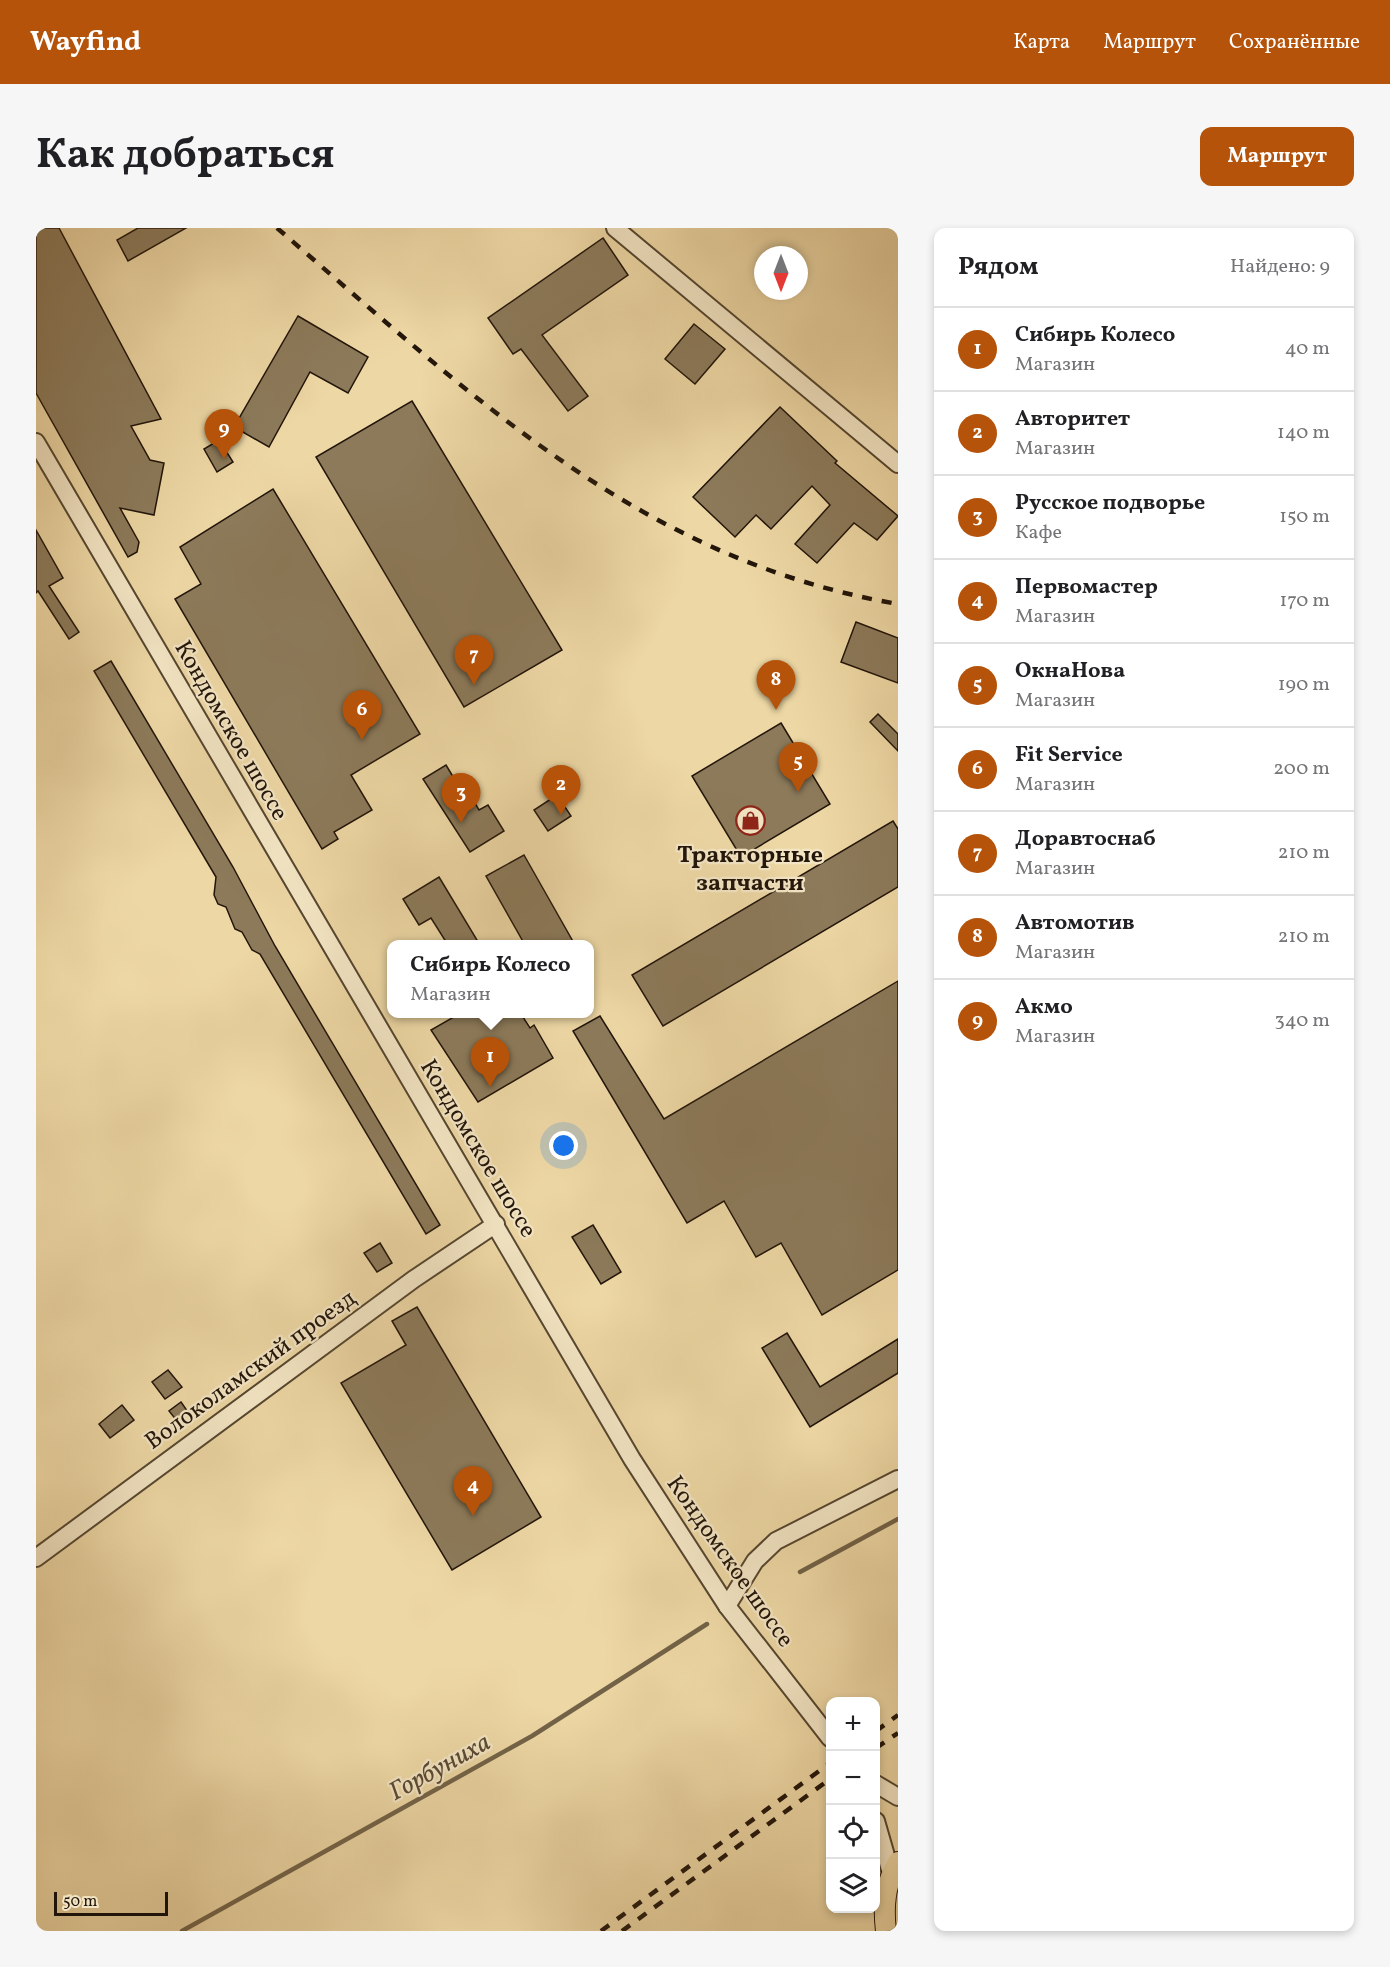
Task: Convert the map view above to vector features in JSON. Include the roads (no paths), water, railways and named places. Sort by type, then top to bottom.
[{"type":"main road","points":[[874,1931],[884,1911],[895,1867]]},
{"type":"main road","points":[[884,1911],[886,1931]]},
{"type":"street","points":[[615,228],[898,464]]},
{"type":"street","name":"Кондомское шоссе","points":[[36,442],[632,1459],[727,1606],[826,1732]]},
{"type":"street","name":"Волоколамский проезд","points":[[36,1558],[414,1279],[496,1224]]},
{"type":"street","points":[[727,1606],[755,1562],[777,1541],[898,1479]]},
{"type":"street","points":[[880,1786],[898,1797]]},
{"type":"street","points":[[880,1831],[895,1867]]},
{"type":"waterway","name":"Горбуниха","points":[[800,1572],[898,1519]]},
{"type":"waterway","name":"Горбуниха","points":[[182,1931],[532,1736],[707,1624]]},
{"type":"railway","points":[[277,228],[418,350],[489,407],[562,461],[638,509],[719,550],[805,582],[898,604]]},
{"type":"railway","points":[[880,1728],[898,1715]]},
{"type":"railway","points":[[880,1745],[898,1733]]},
{"type":"railway","points":[[601,1931],[826,1766]]},
{"type":"railway","points":[[622,1931],[826,1782]]},
{"type":"place","name":"Акмо","points":[[224,459]]},
{"type":"place","name":"Доравтоснаб","points":[[474,685]]},
{"type":"place","name":"Автомотив","points":[[776,710]]},
{"type":"place","name":"Fit Service","points":[[362,740]]},
{"type":"place","name":"ОкнаНова","points":[[798,792]]},
{"type":"place","name":"Авторитет","points":[[561,815]]},
{"type":"place","name":"Тракторные запчасти","points":[[750,821]]},
{"type":"place","name":"Русское подворье","points":[[461,823]]},
{"type":"place","name":"Сибирь Колесо","points":[[490,1087]]},
{"type":"place","name":"Первомастер","points":[[473,1516]]}]
